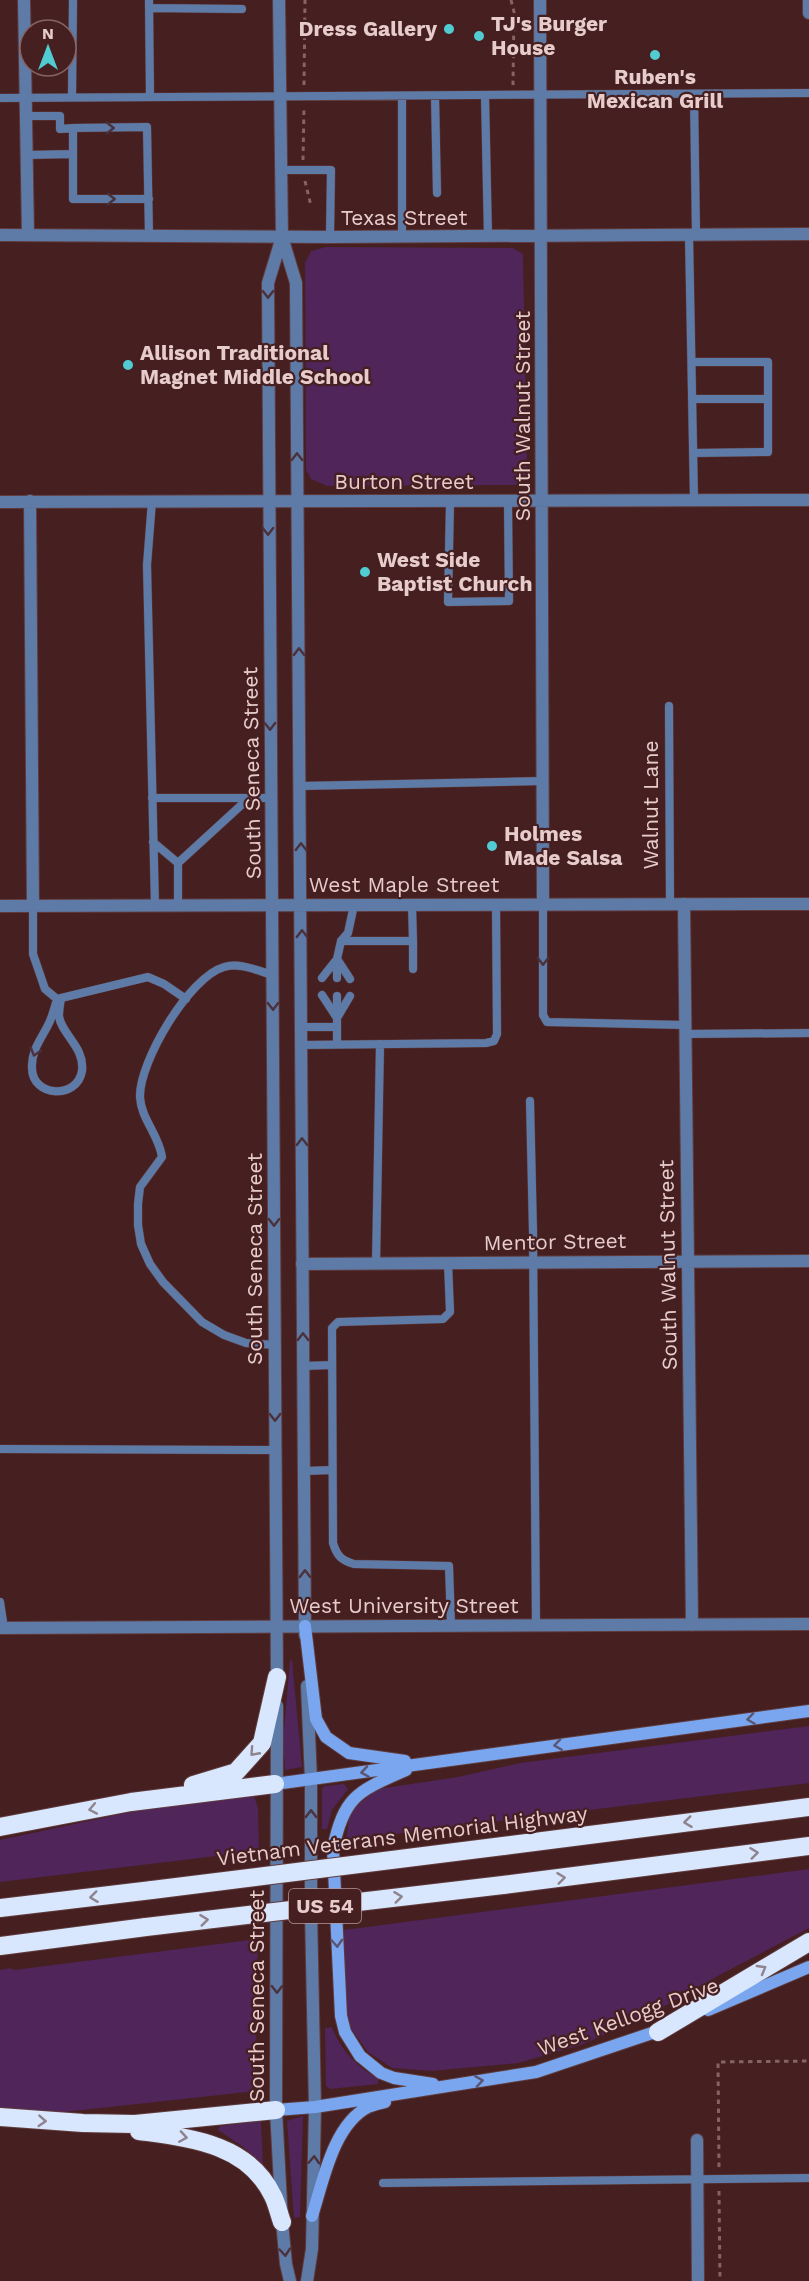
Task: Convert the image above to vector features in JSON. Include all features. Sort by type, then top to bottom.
[{"type":"highway","points":[[131,1802],[236,1772],[262,1743],[277,1677]]},
{"type":"highway","points":[[0,1827],[131,1802],[276,1784]]},
{"type":"highway","name":"Vietnam Veterans Memorial Highway","points":[[0,1908],[809,1807]]},
{"type":"highway","name":"US 54","points":[[0,1946],[809,1846]]},
{"type":"highway","points":[[658,2032],[809,1942]]},
{"type":"highway","points":[[0,2117],[135,2124],[276,2110]]},
{"type":"highway","points":[[84,2123],[180,2136],[203,2141],[227,2151],[245,2162],[262,2178],[273,2196],[282,2222]]},
{"type":"main road","points":[[305,1626],[316,1719],[326,1737],[349,1753],[421,1763]]},
{"type":"main road","points":[[276,1784],[809,1711]]},
{"type":"main road","points":[[421,1763],[366,1788],[355,1796],[344,1810],[337,1827],[333,1858],[340,2016],[351,2043],[360,2056],[381,2073],[394,2078],[444,2086]]},
{"type":"main road","name":"West Kellogg Drive","points":[[276,2110],[536,2072],[658,2032],[809,1967]]},
{"type":"main road","points":[[312,2216],[332,2151],[339,2137],[358,2114],[368,2107],[444,2086]]},
{"type":"street","points":[[24,0],[28,235]]},
{"type":"street","name":"South Seneca Street","points":[[279,0],[282,237],[296,283],[302,905],[305,1626],[311,1780],[310,1911],[315,2106],[312,2249],[307,2281]]},
{"type":"street","name":"South Walnut Street","points":[[540,0],[543,904]]},
{"type":"street","points":[[809,0],[809,14]]},
{"type":"street","name":"Texas Street","points":[[0,235],[542,237],[809,234]]},
{"type":"street","name":"South Seneca Street","points":[[282,237],[268,283],[268,501],[277,1627],[276,2110],[282,2222],[290,2281]]},
{"type":"street","name":"Burton Street","points":[[0,501],[809,500]]},
{"type":"street","points":[[30,501],[33,906]]},
{"type":"street","name":"South Walnut Street","points":[[684,904],[692,1625]]},
{"type":"street","name":"West Maple Street","points":[[0,906],[809,904]]},
{"type":"street","name":"Mentor Street","points":[[302,1264],[809,1261]]},
{"type":"street","name":"West University Street","points":[[2,1628],[809,1624]]},
{"type":"street","points":[[697,2140],[698,2281]]},
{"type":"lane","points":[[72,97],[74,0]]},
{"type":"lane","points":[[150,97],[149,4],[199,4],[242,9]]},
{"type":"lane","points":[[0,98],[809,93]]},
{"type":"lane","points":[[694,94],[692,235],[694,500]]},
{"type":"lane","points":[[485,95],[488,237]]},
{"type":"lane","points":[[402,96],[402,237]]},
{"type":"lane","points":[[435,96],[438,193]]},
{"type":"lane","points":[[26,116],[60,116],[60,129],[147,127],[149,236]]},
{"type":"lane","points":[[73,128],[73,199],[149,199]]},
{"type":"lane","points":[[26,155],[73,154]]},
{"type":"lane","points":[[281,170],[331,170],[330,237]]},
{"type":"lane","points":[[692,362],[768,362],[768,452],[693,453]]},
{"type":"lane","points":[[692,399],[768,399]]},
{"type":"lane","points":[[152,501],[147,565],[155,906]]},
{"type":"lane","points":[[450,502],[448,602],[509,601],[508,501]]},
{"type":"lane","name":"Walnut Lane","points":[[669,706],[670,904]]},
{"type":"lane","points":[[300,786],[543,781]]},
{"type":"lane","points":[[152,798],[271,798]]},
{"type":"lane","points":[[178,906],[178,863],[249,798]]},
{"type":"lane","points":[[153,842],[178,863]]},
{"type":"lane","points":[[302,1045],[486,1043],[494,1041],[497,1034],[496,904]]},
{"type":"lane","points":[[543,904],[544,1018],[546,1022],[809,1033]]},
{"type":"lane","points":[[337,978],[337,959],[341,941],[348,933],[354,905]]},
{"type":"lane","points":[[412,905],[413,969]]},
{"type":"lane","points":[[33,906],[33,954],[45,989],[59,998],[148,977],[164,984],[186,999]]},
{"type":"lane","points":[[341,941],[412,941]]},
{"type":"lane","points":[[322,978],[337,959]]},
{"type":"lane","points":[[337,959],[350,979]]},
{"type":"lane","points":[[273,975],[248,968],[225,966],[210,973],[186,999],[156,1043],[146,1068],[140,1096],[143,1112],[160,1146],[162,1157],[140,1187],[138,1225],[141,1244],[150,1264],[163,1282],[202,1322],[224,1335],[246,1343],[275,1346]]},
{"type":"lane","points":[[322,995],[337,1018]]},
{"type":"lane","points":[[337,996],[337,1044]]},
{"type":"lane","points":[[337,1018],[350,996]]},
{"type":"lane","points":[[59,998],[59,1017],[81,1059],[81,1072],[76,1084],[66,1091],[49,1092],[38,1085],[33,1078],[31,1067],[34,1050],[59,998]]},
{"type":"lane","points":[[302,1027],[337,1027]]},
{"type":"lane","points":[[376,1264],[380,1044]]},
{"type":"lane","points":[[530,1101],[536,1625]]},
{"type":"lane","points":[[448,1263],[450,1312],[443,1319],[338,1322],[332,1328],[332,1470],[333,1543],[336,1554],[343,1561],[354,1564],[449,1566],[451,1625]]},
{"type":"lane","points":[[303,1366],[332,1365]]},
{"type":"lane","points":[[0,1449],[276,1450]]},
{"type":"lane","points":[[304,1471],[332,1470]]},
{"type":"lane","points":[[0,1602],[2,1628]]},
{"type":"lane","points":[[383,2182],[809,2178]]},
{"type":"path","points":[[511,0],[514,12],[513,95]]},
{"type":"path","points":[[720,2281],[718,2062],[809,2061]]},
{"type":"shaded area","points":[[326,247],[513,248],[523,254],[527,473],[523,481],[515,485],[327,486],[311,479],[306,470],[305,263],[311,251]]},
{"type":"shaded area","points":[[292,1660],[302,1767],[285,1770],[283,1741],[290,1661]]},
{"type":"shaded area","points":[[809,1726],[809,1783],[346,1840],[350,1815],[360,1803],[378,1789],[458,1777],[520,1763]]},
{"type":"shaded area","points":[[344,1784],[348,1789],[332,1810],[327,1829],[322,1829],[322,1789],[325,1786]]},
{"type":"shaded area","points":[[254,1796],[258,1808],[259,1851],[0,1882],[0,1840],[149,1808]]},
{"type":"shaded area","points":[[809,1869],[809,1928],[647,2016],[581,2045],[518,2063],[431,2071],[392,2068],[368,2052],[349,2026],[345,2007],[344,1930]]},
{"type":"shaded area","points":[[258,1939],[255,2077],[259,2088],[257,2091],[55,2113],[0,2107],[0,1970]]},
{"type":"shaded area","points":[[332,2027],[345,2050],[363,2069],[378,2078],[378,2084],[330,2089],[326,2086],[325,2028]]},
{"type":"shaded area","points":[[303,2116],[300,2217],[294,2218],[287,2121]]},
{"type":"shaded area","points":[[261,2121],[263,2164],[218,2130],[220,2126]]},
{"type":"place","name":"Dress Gallery","points":[[449,29]]},
{"type":"place","name":"TJ's Burger House","points":[[479,36]]},
{"type":"place","name":"Ruben's Mexican Grill","points":[[655,55]]},
{"type":"place","name":"Allison Traditional Magnet Middle School","points":[[128,365]]},
{"type":"place","name":"West Side Baptist Church","points":[[365,572]]},
{"type":"place","name":"Holmes Made Salsa","points":[[492,846]]}]
